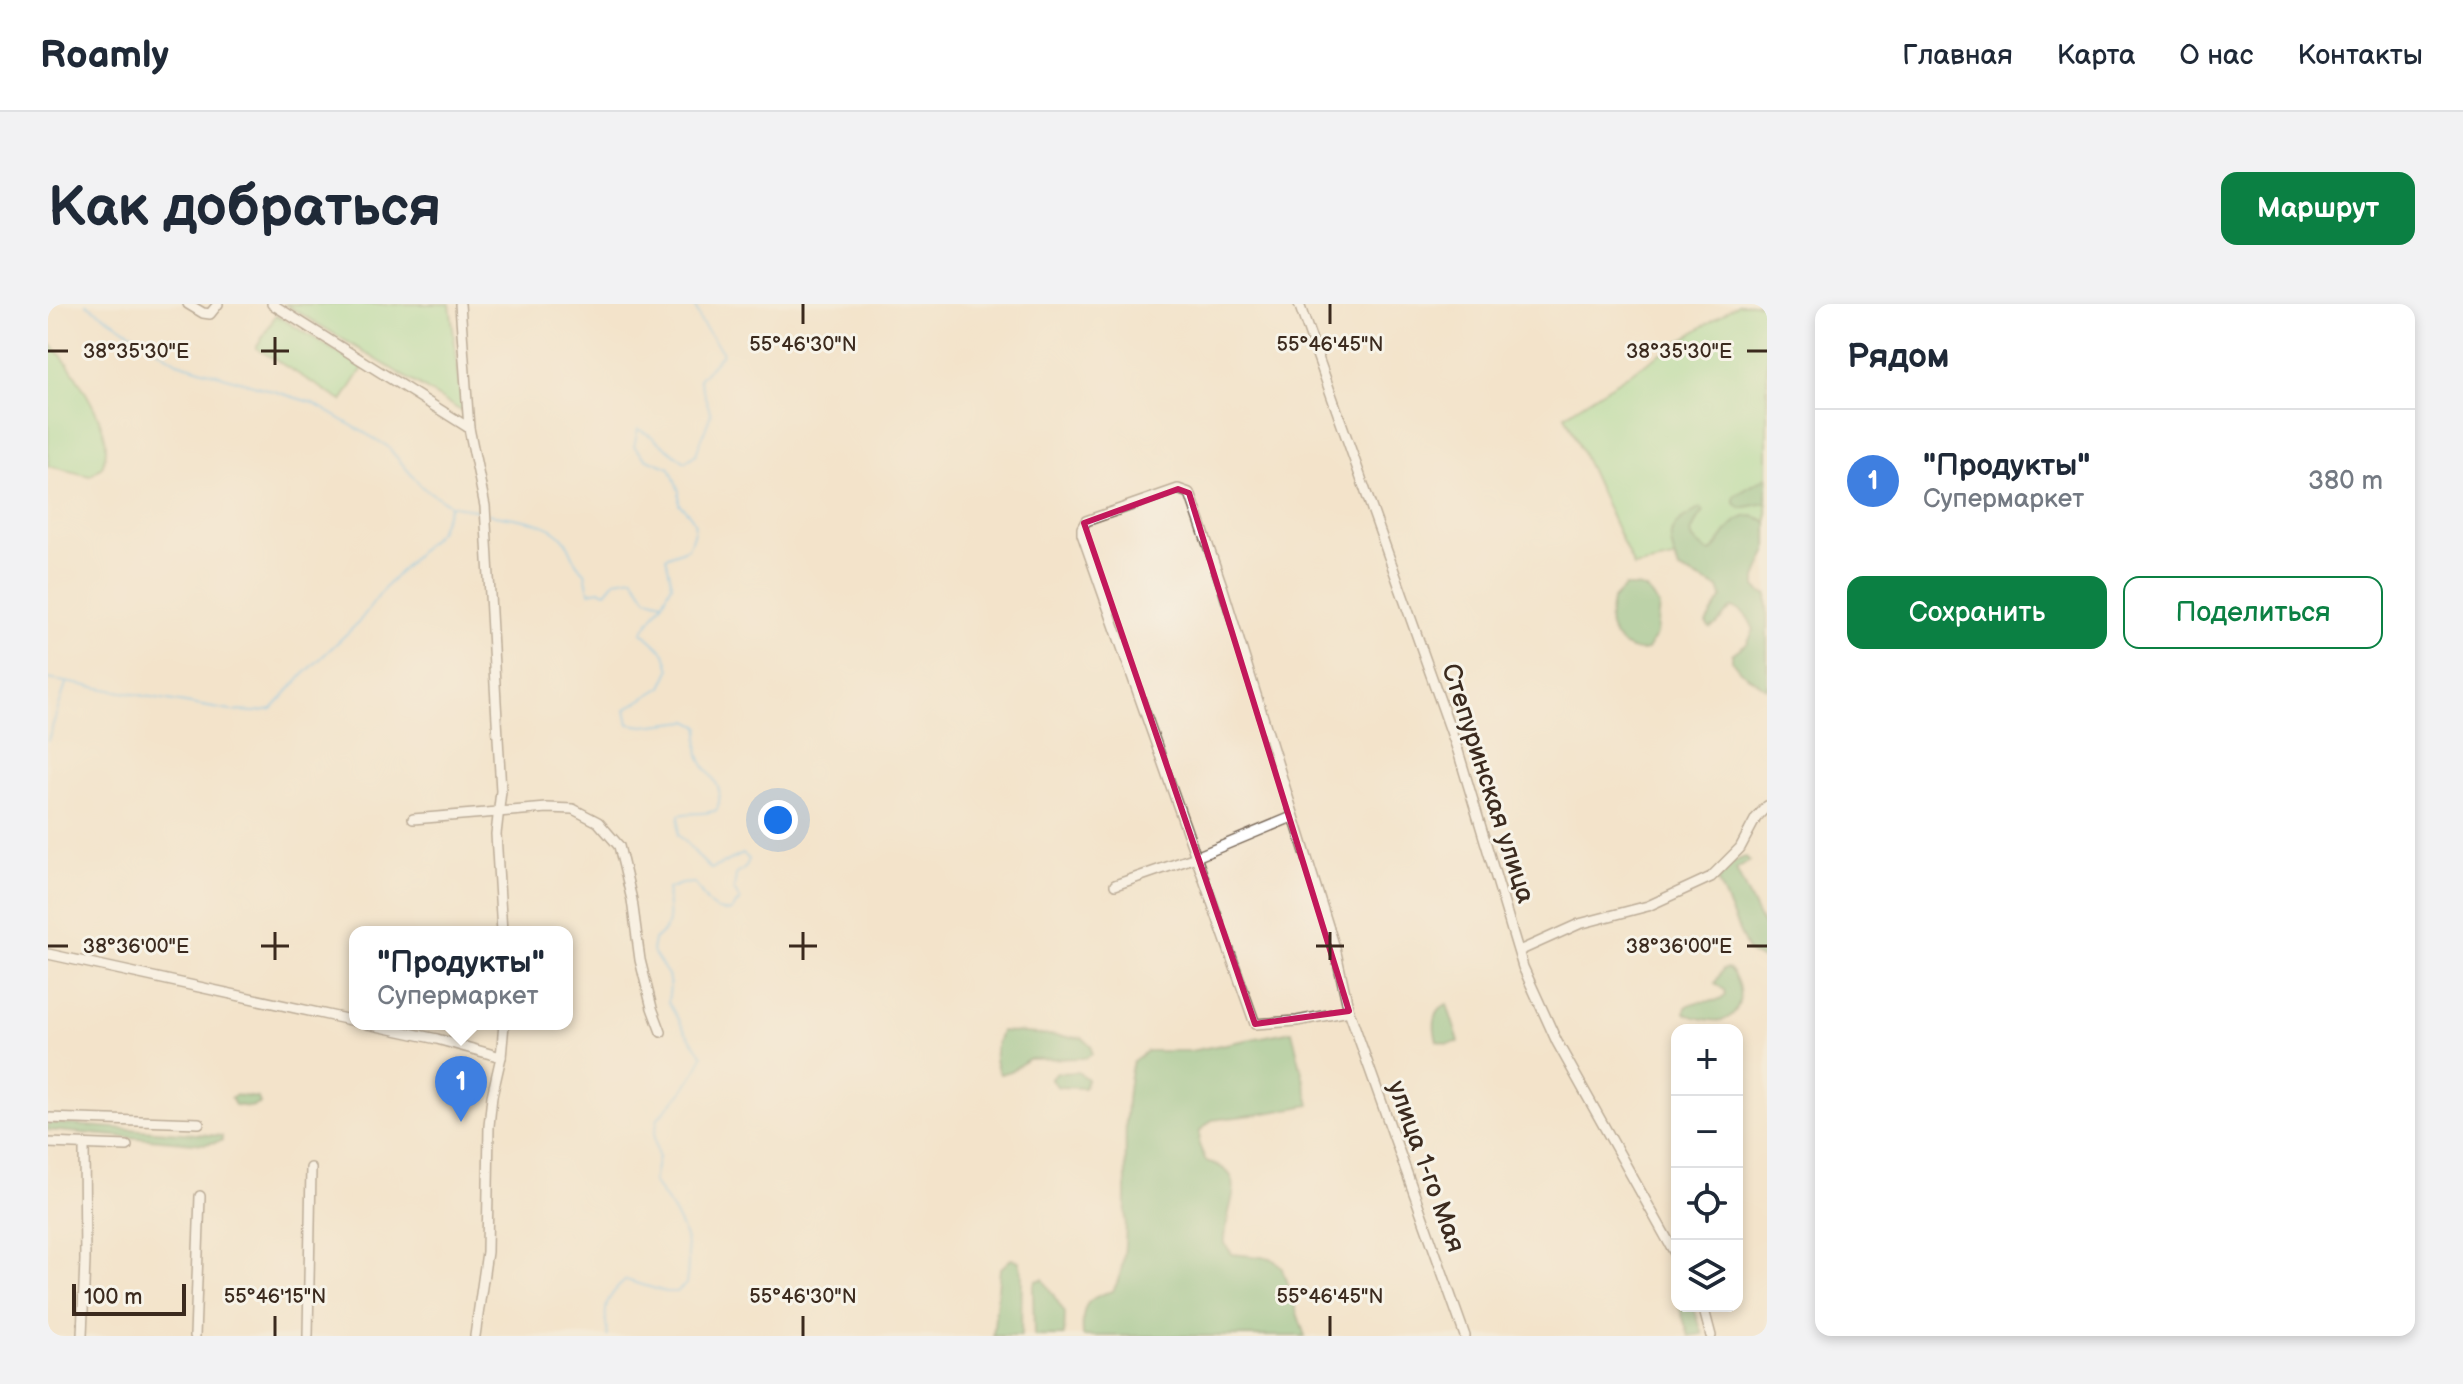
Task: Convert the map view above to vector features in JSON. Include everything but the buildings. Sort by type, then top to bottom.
[{"type":"street","points":[[188,304],[210,314],[218,304]]},
{"type":"street","points":[[272,304],[469,428]]},
{"type":"street","points":[[460,304],[469,428],[485,506],[501,791],[496,834],[502,926]]},
{"type":"street","name":"Степуринская улица","points":[[1299,304],[1458,751],[1523,967],[1557,1042],[1671,1246]]},
{"type":"street","name":"улица 1-го Мая","points":[[1196,857],[1082,534],[1086,521],[1178,489],[1189,493],[1223,589],[1335,948],[1349,1011],[1465,1336]]},
{"type":"street","points":[[1519,951],[1579,924],[1648,906],[1711,877],[1740,848],[1756,818],[1767,806]]},
{"type":"street","points":[[413,819],[547,808],[573,809],[598,822],[619,846],[632,900],[640,960],[661,1032]]},
{"type":"street","points":[[1115,885],[1196,857],[1292,817]]},
{"type":"street","points":[[1196,857],[1255,1024],[1297,1021],[1349,1011]]},
{"type":"street","points":[[48,954],[349,1020]]},
{"type":"street","points":[[395,1030],[501,1057]]},
{"type":"street","points":[[475,1336],[487,1252],[490,1114],[503,1030]]},
{"type":"street","points":[[48,1118],[199,1123]]},
{"type":"street","points":[[48,1143],[127,1146]]},
{"type":"street","points":[[82,1336],[84,1145]]},
{"type":"street","points":[[308,1336],[311,1168]]},
{"type":"street","points":[[195,1336],[200,1196]]},
{"type":"street","points":[[1705,1312],[1711,1336]]},
{"type":"highlighted area","points":[[1178,489],[1189,493],[1349,1011],[1255,1024],[1084,523]]},
{"type":"green space","points":[[285,304],[450,304],[463,412]]},
{"type":"green space","points":[[1738,304],[1767,304],[1767,540],[1634,567],[1565,415]]},
{"type":"green space","points":[[276,315],[363,368],[342,401],[256,348]]},
{"type":"green space","points":[[48,342],[66,362],[85,392],[105,436],[106,451],[102,467],[90,476],[48,466]]},
{"type":"green space","points":[[1767,477],[1767,503],[1741,508],[1734,503],[1734,496]]},
{"type":"green space","points":[[1701,508],[1704,512],[1691,533],[1693,540],[1708,552],[1713,551],[1729,529],[1742,518],[1757,517],[1767,522],[1767,552],[1756,578],[1756,588],[1767,594],[1767,689],[1740,671],[1732,661],[1732,654],[1747,643],[1754,630],[1748,618],[1743,612],[1731,608],[1710,628],[1706,623],[1722,597],[1719,588],[1679,570],[1672,547],[1672,532],[1681,521]]},
{"type":"green space","points":[[1625,587],[1646,590],[1659,606],[1656,635],[1647,650],[1625,646],[1610,627],[1612,600]]},
{"type":"green space","points":[[1746,857],[1750,861],[1736,870],[1767,934],[1767,960],[1748,951],[1718,882],[1729,866]]},
{"type":"green space","points":[[1728,968],[1740,993],[1734,1013],[1719,1021],[1685,1013],[1686,1007],[1692,1004],[1721,999],[1725,995],[1724,990],[1715,983],[1723,969]]},
{"type":"green space","points":[[1447,1004],[1459,1042],[1447,1044],[1437,1041],[1434,1025],[1439,1011]]},
{"type":"green space","points":[[1001,1031],[1083,1038],[1091,1046],[1092,1054],[1086,1058],[1028,1059],[1011,1071],[1000,1074],[995,1052]]},
{"type":"green space","points":[[1292,1031],[1310,1105],[1212,1120],[1200,1131],[1199,1145],[1206,1161],[1220,1166],[1232,1180],[1234,1188],[1226,1246],[1232,1254],[1271,1258],[1281,1266],[1305,1336],[1083,1336],[1086,1305],[1096,1297],[1113,1291],[1122,1268],[1126,1230],[1126,1109],[1133,1061],[1147,1051],[1190,1051]]},
{"type":"green space","points":[[1078,1072],[1087,1079],[1084,1088],[1058,1087],[1050,1079],[1057,1073]]},
{"type":"green space","points":[[236,1095],[258,1098],[260,1104],[250,1107],[235,1105],[231,1098]]},
{"type":"green space","points":[[48,1123],[222,1136],[222,1141],[205,1144],[48,1130]]},
{"type":"green space","points":[[1011,1259],[1019,1261],[1022,1273],[1021,1336],[993,1336],[1000,1269]]},
{"type":"green space","points":[[1043,1279],[1065,1313],[1064,1336],[1034,1336],[1033,1289],[1035,1281]]},
{"type":"green space","points":[[1681,1312],[1695,1312],[1703,1334],[1689,1336]]},
{"type":"waterway","points":[[86,304],[177,362],[313,403],[387,446],[422,487],[450,505],[481,511]]},
{"type":"waterway","points":[[608,1336],[607,1305],[613,1293],[626,1280],[666,1292],[677,1292],[686,1284],[686,1241],[670,1207],[653,1182],[658,1157],[654,1137],[658,1118],[683,1091],[703,1055],[668,1002],[668,975],[652,951],[654,940],[668,923],[668,889],[694,883],[713,907],[731,911],[740,900],[734,890],[736,875],[746,867],[749,859],[743,854],[711,869],[678,835],[679,815],[717,810],[717,785],[699,755],[700,727],[688,721],[644,726],[629,724],[626,709],[662,687],[670,670],[665,653],[642,632],[672,584],[666,557],[688,548],[695,528],[690,514],[679,504],[679,491],[670,468],[645,458],[634,446],[638,429],[685,462],[696,454],[711,414],[699,379],[723,353],[701,322],[694,304]]},
{"type":"waterway","points":[[48,679],[231,711],[272,709],[358,623],[387,585],[439,531],[450,505]]},
{"type":"waterway","points":[[489,514],[528,520],[555,531],[565,540],[577,564],[585,572],[589,592],[606,592],[616,580],[633,577],[647,598],[663,602]]},
{"type":"waterway","points":[[48,740],[66,684]]},
{"type":"place","name":"\"Продукты\"","points":[[461,1122]]}]
